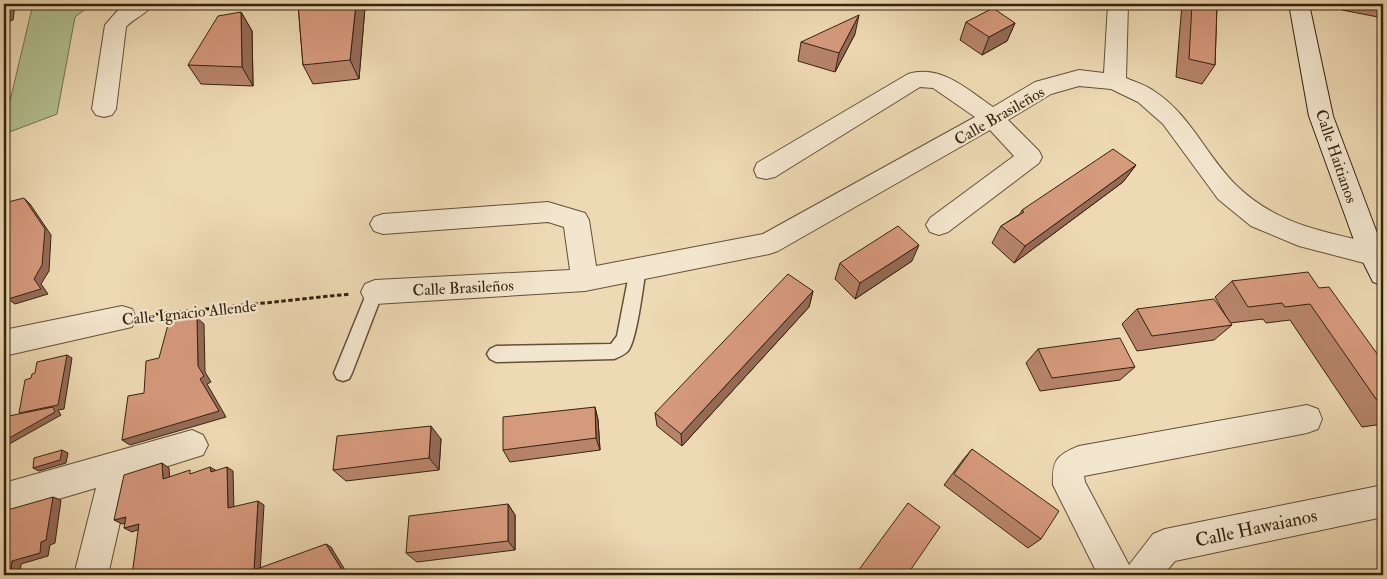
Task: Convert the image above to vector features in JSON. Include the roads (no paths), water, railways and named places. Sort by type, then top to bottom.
[{"type":"street","points":[[104,109],[116,25],[126,14],[143,4]]},
{"type":"street","points":[[1115,82],[1118,4]]},
{"type":"street","name":"Calle Haitianos","points":[[1299,4],[1321,116],[1380,260]]},
{"type":"street","name":"Calle Brasileños","points":[[375,292],[585,280],[769,243],[1043,88],[1079,78],[1115,82],[1146,96],[1171,118],[1227,192],[1260,220],[1299,236],[1380,260]]},
{"type":"street","points":[[766,170],[916,79],[938,81],[993,118],[1030,157],[939,225]]},
{"type":"street","points":[[383,224],[548,212],[576,220],[585,280]]},
{"type":"street","name":"Calle Ignacio Allende","points":[[4,343],[122,318]]},
{"type":"street","points":[[1116,575],[1069,485],[1068,469],[1079,461],[1307,419]]},
{"type":"street","points":[[4,499],[192,445]]},
{"type":"street","points":[[91,575],[117,468]]},
{"type":"street","name":"Calle Hawaianos","points":[[1142,575],[1166,546],[1383,501]]},
{"type":"lane","points":[[496,354],[614,351],[622,345],[625,336],[638,270]]},
{"type":"lane","points":[[342,373],[375,292]]}]
